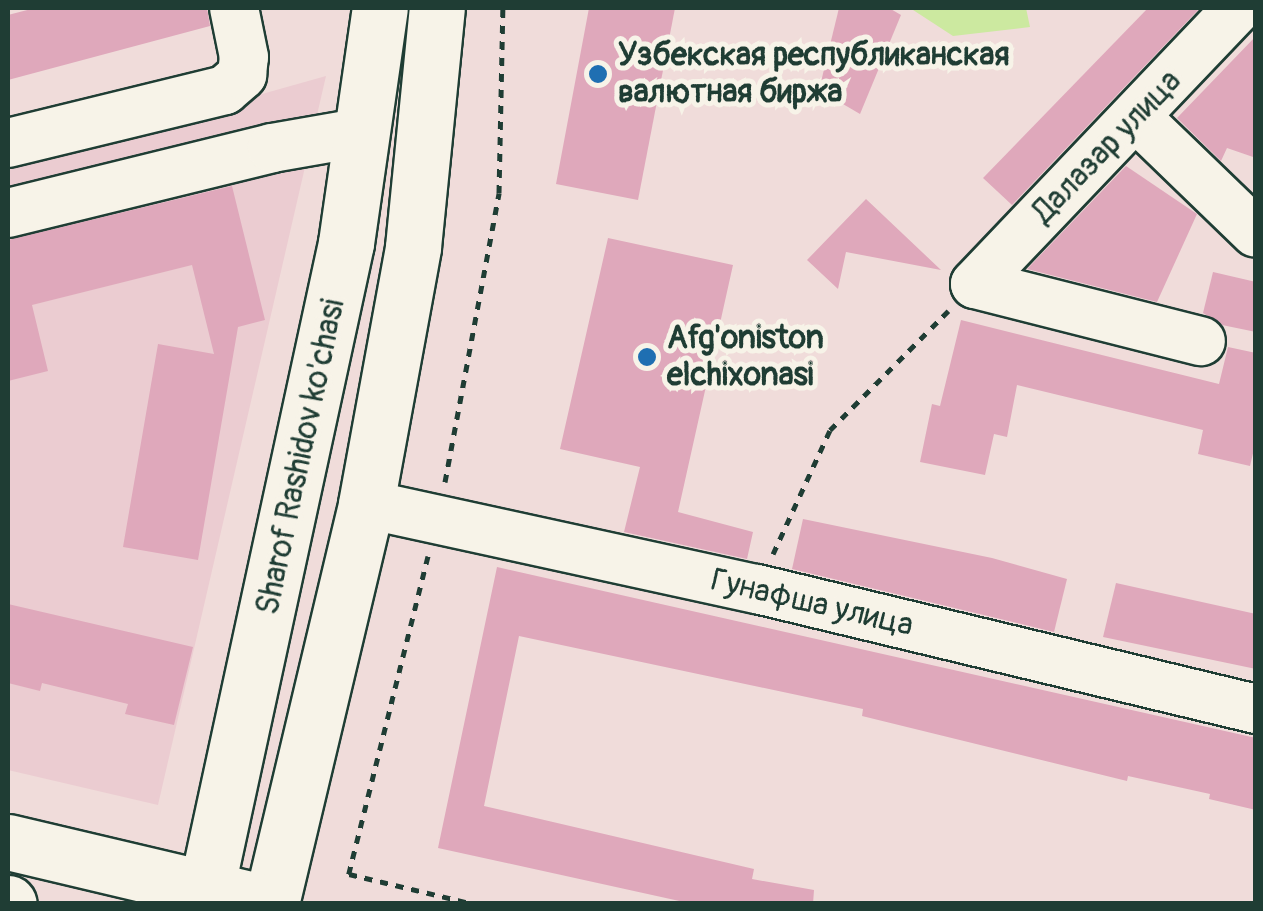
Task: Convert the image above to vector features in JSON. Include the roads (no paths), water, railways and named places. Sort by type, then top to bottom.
[{"type":"main road","name":"Sharof Rashidov ko'chasi","points":[[205,896],[304,446],[364,132],[380,8]]},
{"type":"main road","name":"Sharof Rashidov ko'chasi","points":[[271,904],[366,504],[413,247],[437,8]]},
{"type":"main road","points":[[8,842],[205,896],[271,904]]},
{"type":"street","points":[[8,144],[224,90],[242,75],[244,57],[234,8]]},
{"type":"street","name":"Далазар улица","points":[[1202,340],[975,284],[1238,8]]},
{"type":"street","points":[[1137,118],[1256,233]]},
{"type":"street","points":[[8,213],[272,148],[364,132]]},
{"type":"street","name":"Гунафша улица","points":[[366,504],[757,589],[1256,709]]},
{"type":"place","name":"Узбекская республиканская валютная биржа","points":[[598,74]]},
{"type":"place","name":"Afg'oniston elchixonasi","points":[[647,357]]}]
